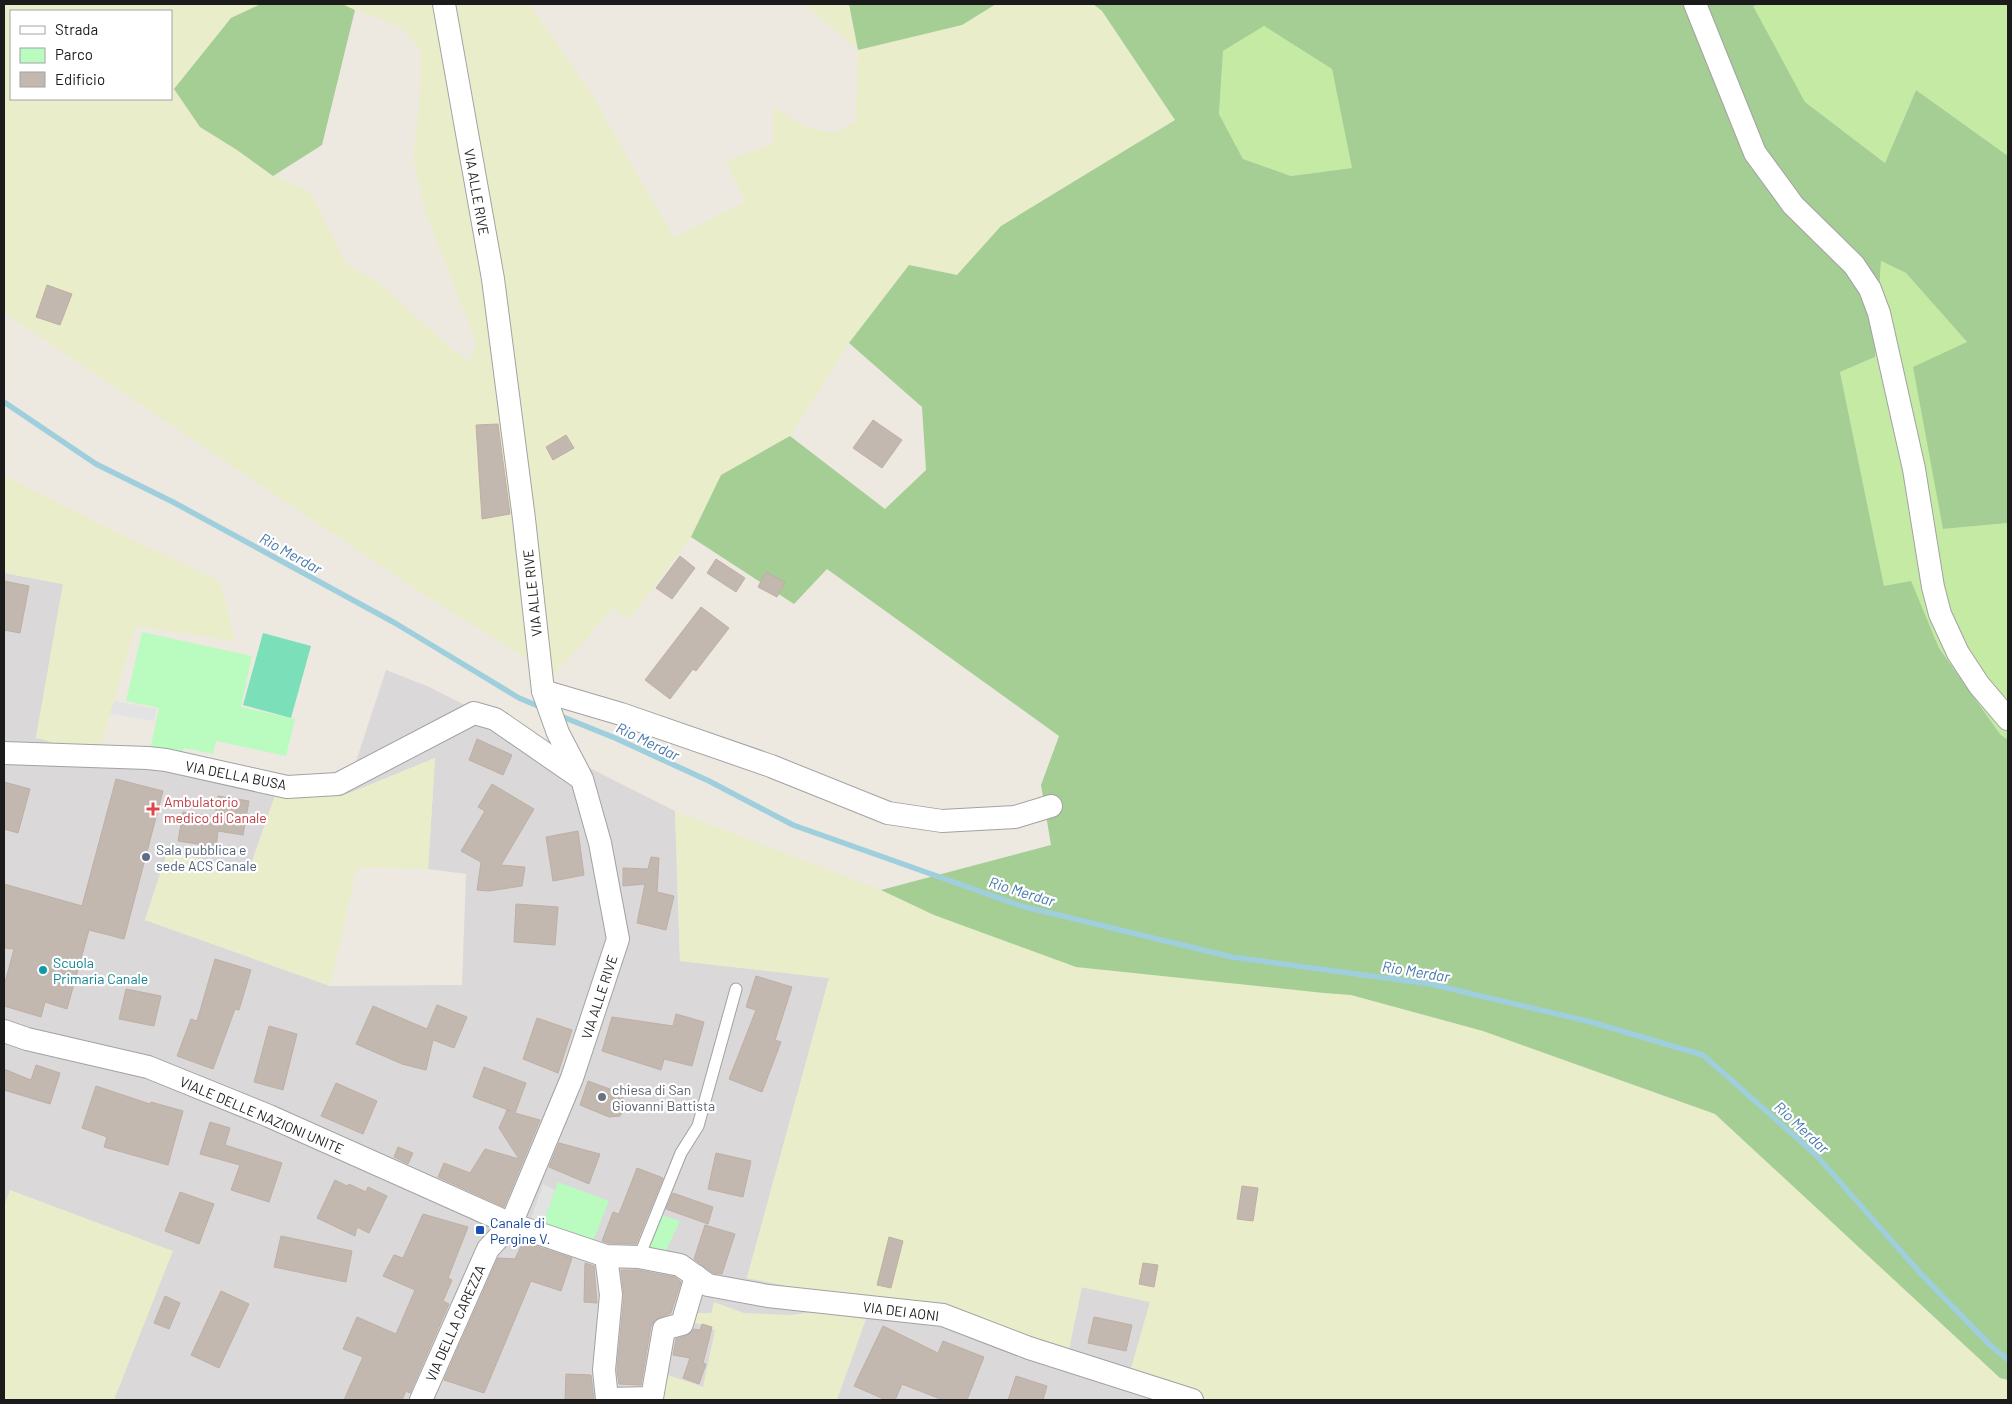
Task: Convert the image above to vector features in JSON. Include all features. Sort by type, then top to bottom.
[{"type":"street","name":"VIA ALLE RIVE","points":[[444,4],[493,279],[549,707],[582,779],[600,843],[618,939],[572,1078],[511,1224]]},
{"type":"street","points":[[1695,4],[1754,154],[1793,205],[1854,265],[1870,289],[1879,313],[1914,469],[1933,587],[1940,614],[1958,653],[1978,685],[2008,719]]},
{"type":"street","points":[[549,707],[621,714],[771,766],[888,813],[942,821],[1015,817],[1050,806]]},
{"type":"street","name":"VIA DELLA BUSA","points":[[4,753],[148,758],[166,760],[287,786],[338,784],[474,713],[495,719],[582,779]]},
{"type":"street","name":"VIALE DELLE NAZIONI UNITE","points":[[4,1031],[27,1039],[148,1067],[269,1116],[511,1224],[606,1256]]},
{"type":"street","name":"VIA DELLA CAREZZA","points":[[421,1400],[488,1249],[511,1224]]},
{"type":"street","points":[[606,1256],[611,1295],[604,1370],[607,1400],[652,1398],[664,1329],[682,1324],[696,1276]]},
{"type":"street","name":"VIA DEI AONI","points":[[606,1256],[639,1257],[680,1265],[708,1285],[768,1296],[943,1315],[1029,1348],[1192,1400]]},
{"type":"lane","points":[[639,1257],[681,1153],[698,1126],[736,989]]},
{"type":"shaded area","points":[[4,573],[63,584],[36,738],[278,787],[248,873],[168,850],[145,920],[330,986],[462,985],[466,874],[428,869],[435,758],[345,795],[386,670],[427,686],[675,811],[680,961],[829,978],[747,1278],[865,1301],[1069,1349],[1081,1287],[1150,1302],[1132,1368],[1207,1400],[114,1400],[115,1397],[10,1191],[4,1206]]},
{"type":"shaded area","points":[[114,701],[157,709],[154,721],[110,714]]},
{"type":"shaded area","points":[[543,1184],[555,1190],[543,1223],[531,1219]]},
{"type":"green space","points":[[4,4],[261,4],[231,19],[174,89],[200,127],[237,150],[273,176],[310,192],[347,265],[375,280],[467,362],[477,345],[425,211],[413,157],[419,106],[421,50],[400,27],[342,4],[529,4],[588,88],[674,238],[745,202],[726,161],[773,144],[773,106],[807,128],[834,133],[856,121],[858,50],[962,25],[996,4],[1093,4],[1102,11],[1175,120],[1001,226],[957,275],[909,265],[849,343],[790,436],[721,475],[691,537],[629,619],[613,609],[553,675],[434,601],[4,313]]},
{"type":"green space","points":[[261,4],[342,4],[355,10],[322,145],[273,176],[237,150],[200,127],[174,89],[231,18]]},
{"type":"green space","points":[[804,4],[849,4],[858,50]]},
{"type":"green space","points":[[849,4],[996,4],[962,25],[858,50]]},
{"type":"green space","points":[[1093,4],[1764,4],[1753,6],[1805,102],[1885,163],[1916,90],[2008,156],[2008,523],[1943,529],[1913,367],[1967,342],[1906,273],[1881,261],[1875,357],[1840,372],[1884,586],[1911,581],[1939,648],[2000,734],[2008,740],[2008,1380],[2000,1378],[1715,1114],[1483,1031],[1351,995],[1076,967],[934,915],[881,890],[1051,845],[1041,785],[1059,736],[827,569],[794,604],[691,537],[721,475],[790,436],[885,509],[926,470],[922,407],[849,343],[909,265],[957,275],[1001,226],[1175,120],[1102,11]],"holes":[[[1264,26],[1332,69],[1352,168],[1291,176],[1243,159],[1219,114],[1223,51]]]},
{"type":"green space","points":[[1764,4],[2008,4],[2008,156],[1916,90],[1885,163],[1805,102],[1752,6]]},
{"type":"green space","points":[[1264,26],[1332,69],[1353,168],[1291,176],[1243,159],[1219,114],[1223,51]]},
{"type":"green space","points":[[1881,261],[1906,273],[1967,342],[1943,529],[2008,523],[2008,740],[2000,734],[1939,648],[1911,582],[1884,587],[1840,372],[1875,357]]},
{"type":"green space","points":[[4,475],[112,530],[220,581],[235,641],[136,626],[99,753],[75,751],[36,737],[63,584],[4,573]]},
{"type":"green space","points":[[142,632],[252,656],[241,707],[295,719],[286,756],[216,741],[213,754],[184,748],[182,756],[150,750],[159,708],[126,701]]},
{"type":"green space","points":[[263,633],[311,646],[291,718],[243,705]]},
{"type":"green space","points":[[435,758],[428,869],[357,867],[330,986],[145,920],[168,850],[248,873],[278,787],[345,795]]},
{"type":"green space","points":[[675,811],[881,890],[934,915],[1324,993],[1351,994],[1483,1031],[1715,1114],[2000,1378],[2008,1380],[2008,1400],[1207,1400],[1131,1368],[1150,1302],[1082,1287],[1069,1350],[865,1301],[747,1278],[829,978],[680,961]]},
{"type":"green space","points":[[558,1182],[609,1201],[592,1244],[541,1229]]},
{"type":"green space","points":[[10,1190],[173,1251],[114,1400],[4,1400],[4,1206]]},
{"type":"green space","points":[[658,1214],[680,1221],[663,1257],[643,1251]]},
{"type":"green space","points":[[714,1302],[744,1313],[791,1315],[814,1312],[866,1319],[837,1400],[662,1400],[668,1375],[703,1387],[715,1330],[693,1322],[697,1313],[711,1313]]},
{"type":"building","points":[[47,285],[72,294],[60,325],[36,317]]},
{"type":"building","points":[[873,420],[902,440],[882,468],[853,448]]},
{"type":"building","points":[[498,424],[510,514],[482,519],[476,425]]},
{"type":"building","points":[[566,435],[574,448],[553,460],[546,447]]},
{"type":"building","points":[[680,556],[695,568],[672,599],[656,588]]},
{"type":"building","points":[[716,559],[745,578],[736,592],[707,573]]},
{"type":"building","points":[[766,572],[785,582],[777,597],[758,587]]},
{"type":"building","points":[[4,581],[29,586],[20,633],[4,630]]},
{"type":"building","points":[[701,607],[729,628],[696,671],[693,669],[670,699],[645,680]]},
{"type":"building","points":[[477,739],[512,755],[503,775],[469,760]]},
{"type":"building","points":[[116,779],[163,791],[124,939],[89,930],[67,1009],[45,1002],[41,1017],[4,1006],[4,986],[14,949],[4,948],[4,884],[82,906]]},
{"type":"building","points":[[4,782],[30,789],[18,833],[4,829]]},
{"type":"building","points":[[492,784],[534,809],[501,865],[525,867],[522,886],[489,891],[477,890],[481,862],[461,851],[485,811],[478,807]]},
{"type":"building","points":[[218,796],[249,801],[243,835],[218,831],[216,847],[178,841],[183,812],[215,817]]},
{"type":"building","points":[[578,831],[584,875],[553,881],[546,837]]},
{"type":"building","points":[[651,857],[659,858],[657,892],[674,896],[666,930],[637,923],[645,884],[623,886],[623,868],[648,869]]},
{"type":"building","points":[[516,904],[558,907],[555,945],[514,942]]},
{"type":"building","points":[[215,959],[251,970],[239,1010],[235,1009],[213,1069],[177,1056],[191,1019],[197,1021]]},
{"type":"building","points":[[756,976],[792,987],[775,1040],[781,1042],[762,1092],[729,1079],[756,1010],[746,1007]]},
{"type":"building","points":[[126,989],[161,996],[154,1026],[119,1019]]},
{"type":"building","points":[[437,1005],[467,1017],[454,1048],[433,1040],[426,1070],[402,1064],[356,1044],[373,1006],[427,1029]]},
{"type":"building","points":[[676,1014],[704,1022],[692,1066],[664,1059],[661,1070],[602,1051],[612,1017],[673,1026]]},
{"type":"building","points":[[537,1018],[572,1030],[558,1073],[523,1059]]},
{"type":"building","points":[[269,1026],[297,1034],[283,1090],[254,1082]]},
{"type":"building","points":[[36,1065],[60,1073],[50,1104],[4,1090],[4,1069],[31,1080]]},
{"type":"building","points":[[484,1067],[526,1083],[515,1113],[540,1120],[504,1207],[438,1177],[444,1163],[470,1173],[485,1149],[519,1159],[499,1128],[507,1110],[511,1111],[473,1097]]},
{"type":"building","name":"chiesa di San Giovanni Battista","points":[[588,1081],[618,1092],[625,1101],[625,1109],[620,1116],[609,1117],[580,1105]]},
{"type":"building","points":[[336,1083],[377,1101],[363,1134],[321,1116]]},
{"type":"building","points":[[96,1086],[150,1104],[151,1102],[183,1111],[168,1165],[104,1147],[107,1137],[82,1128]]},
{"type":"building","points":[[210,1122],[230,1128],[225,1145],[282,1163],[269,1202],[231,1190],[240,1165],[200,1154]]},
{"type":"building","points":[[559,1143],[600,1154],[589,1184],[549,1167]]},
{"type":"building","points":[[398,1147],[413,1153],[408,1164],[394,1157]]},
{"type":"building","points":[[716,1153],[751,1161],[743,1197],[708,1189]]},
{"type":"building","points":[[637,1168],[663,1178],[636,1244],[602,1241],[613,1212],[619,1214]]},
{"type":"building","points":[[335,1180],[366,1192],[368,1187],[387,1196],[369,1233],[357,1227],[355,1236],[317,1218]]},
{"type":"building","points":[[1242,1186],[1258,1188],[1253,1221],[1237,1219]]},
{"type":"building","points":[[180,1192],[214,1204],[199,1244],[165,1231]]},
{"type":"building","points":[[673,1193],[713,1207],[708,1224],[666,1209]]},
{"type":"building","points":[[423,1214],[468,1227],[448,1278],[452,1280],[443,1301],[449,1304],[410,1393],[406,1391],[402,1400],[344,1400],[363,1357],[343,1349],[357,1317],[396,1334],[415,1290],[383,1276],[394,1255],[403,1258]]},
{"type":"building","points":[[705,1225],[735,1234],[722,1274],[713,1273],[694,1259]]},
{"type":"building","points":[[281,1236],[352,1251],[346,1282],[274,1267]]},
{"type":"building","points":[[889,1237],[903,1241],[891,1288],[877,1285]]},
{"type":"building","points":[[523,1242],[572,1258],[561,1291],[531,1281],[484,1393],[444,1380],[498,1258],[515,1259]]},
{"type":"building","points":[[585,1263],[594,1266],[597,1303],[584,1302]]},
{"type":"building","points":[[1143,1263],[1158,1265],[1154,1287],[1139,1284]]},
{"type":"building","points":[[621,1270],[638,1270],[675,1277],[681,1282],[671,1313],[655,1320],[651,1326],[641,1385],[619,1384],[617,1370],[624,1296]]},
{"type":"building","points":[[221,1291],[249,1304],[219,1368],[191,1355]]},
{"type":"building","points":[[165,1296],[180,1303],[169,1329],[154,1323]]},
{"type":"building","points":[[1094,1317],[1132,1325],[1126,1351],[1088,1343]]},
{"type":"building","points":[[702,1324],[712,1327],[703,1363],[706,1364],[699,1384],[683,1378],[690,1358],[673,1355],[676,1339],[686,1336],[694,1329],[700,1330]]},
{"type":"building","points":[[883,1326],[938,1353],[943,1341],[984,1357],[967,1400],[943,1400],[902,1384],[895,1400],[886,1400],[854,1386]]},
{"type":"building","points":[[566,1374],[591,1375],[594,1400],[565,1400]]},
{"type":"building","points":[[1016,1376],[1047,1386],[1043,1400],[1008,1400]]},
{"type":"waterway","name":"Rio Merdar","points":[[4,402],[96,464],[173,502],[395,623],[519,698],[543,708]]},
{"type":"waterway","name":"Rio Merdar","points":[[558,715],[615,738],[709,781],[793,825],[1021,906],[1232,957],[1430,984],[1591,1022],[1703,1055],[1816,1155],[1922,1275],[1991,1346],[2008,1360]]},
{"type":"place","name":"Ambulatorio medico di Canale","points":[[153,809]]},
{"type":"place","name":"Sala pubblica e sede ACS Canale","points":[[146,857]]},
{"type":"place","name":"Scuola Primaria Canale","points":[[43,970]]},
{"type":"place","name":"chiesa di San Giovanni Battista","points":[[602,1097]]},
{"type":"place","name":"Canale di Pergine V.","points":[[480,1230]]}]
